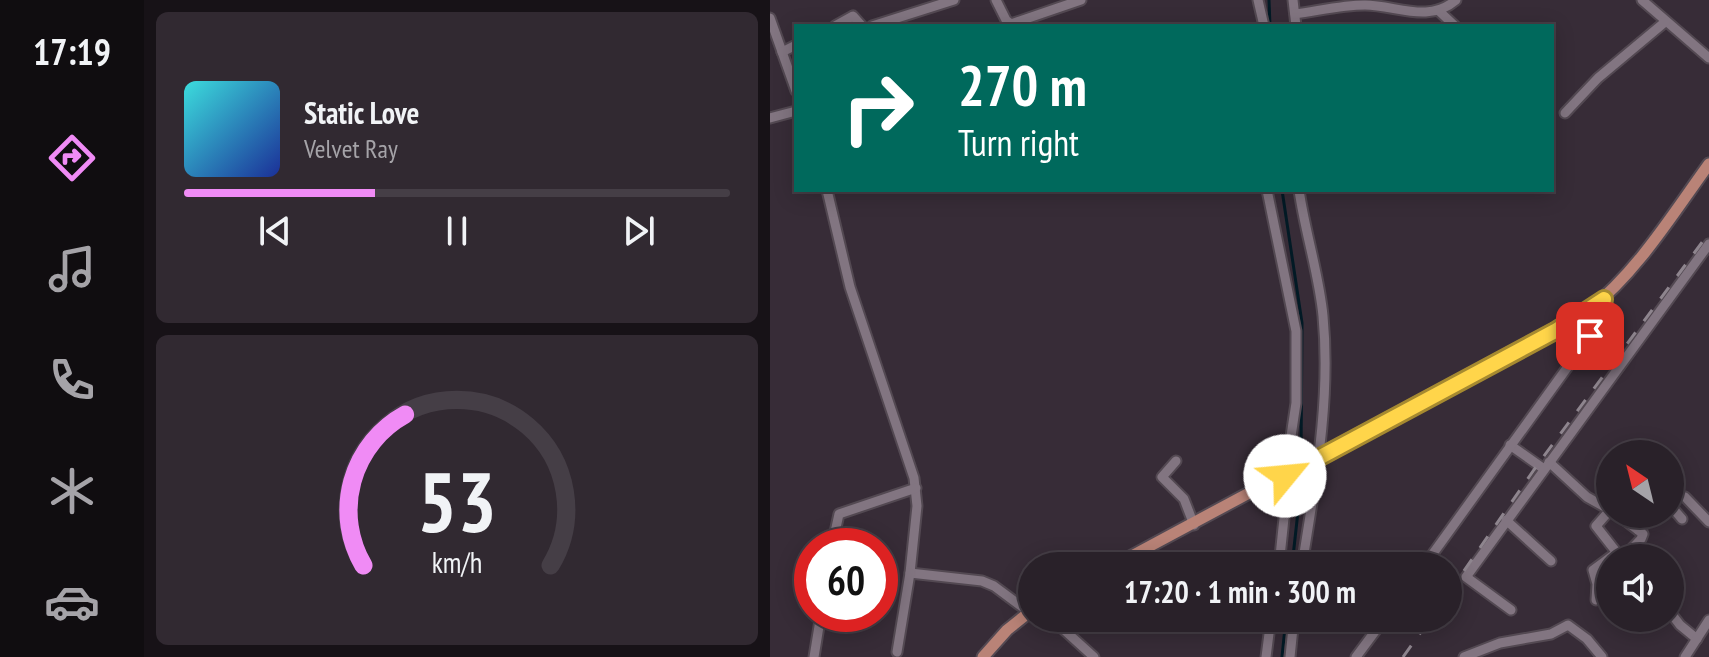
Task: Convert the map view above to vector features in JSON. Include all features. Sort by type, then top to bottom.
[{"type":"main road","points":[[1141,552],[1555,331],[1604,299],[1635,266],[1709,164]]},
{"type":"main road","points":[[986,656],[1018,621]]},
{"type":"street","points":[[878,24],[954,0]]},
{"type":"street","points":[[996,0],[1011,24]]},
{"type":"street","points":[[1015,24],[1081,0]]},
{"type":"street","points":[[1258,0],[1264,24]]},
{"type":"street","points":[[1293,0],[1296,24]]},
{"type":"street","points":[[1295,14],[1368,5],[1409,12],[1439,11],[1456,0]]},
{"type":"street","points":[[1642,0],[1708,56]]},
{"type":"street","points":[[1439,11],[1453,24]]},
{"type":"street","points":[[839,24],[853,16],[860,24]]},
{"type":"street","points":[[770,18],[794,84]]},
{"type":"street","points":[[1565,113],[1598,78],[1665,22]]},
{"type":"street","points":[[782,52],[794,46]]},
{"type":"street","points":[[770,118],[794,112]]},
{"type":"street","points":[[827,192],[850,287],[916,488],[917,518],[897,652]]},
{"type":"street","points":[[1267,192],[1296,331],[1296,403],[1285,476],[1280,552]]},
{"type":"street","points":[[1299,192],[1323,316],[1325,397],[1304,552]]},
{"type":"street","points":[[1511,610],[1466,577],[1709,246]]},
{"type":"street","points":[[1434,552],[1590,336],[1602,312],[1604,299]]},
{"type":"street","points":[[1510,445],[1546,465],[1596,502]]},
{"type":"street","points":[[1176,461],[1162,477],[1184,499],[1194,525]]},
{"type":"street","points":[[836,528],[839,514],[916,488]]},
{"type":"street","points":[[1684,497],[1708,520]]},
{"type":"street","points":[[1506,520],[1551,561]]},
{"type":"street","points":[[1598,528],[1610,544]]},
{"type":"street","points":[[1635,528],[1643,537],[1635,544]]},
{"type":"street","points":[[910,573],[982,581],[1018,603]]},
{"type":"street","points":[[1685,657],[1709,620]]},
{"type":"street","points":[[1464,657],[1500,643],[1551,634],[1568,625],[1587,639],[1602,657]]},
{"type":"street","points":[[1684,628],[1697,639]]},
{"type":"street","points":[[814,657],[818,632]]},
{"type":"street","points":[[1066,632],[1094,657]]},
{"type":"street","points":[[1266,657],[1269,632]]},
{"type":"street","points":[[1290,657],[1293,632]]},
{"type":"street","points":[[1356,657],[1375,632]]},
{"type":"waterway","points":[[1269,0],[1270,24]]},
{"type":"waterway","points":[[1282,192],[1302,323],[1301,454]]},
{"type":"waterway","points":[[1294,552],[1301,484]]},
{"type":"waterway","points":[[1282,657],[1285,632]]},
{"type":"railway","points":[[1462,574],[1538,464],[1709,233]]},
{"type":"railway","points":[[1403,657],[1421,632]]},
{"type":"route","points":[[1285,476],[1555,331],[1604,299],[1602,312],[1590,336]]}]
